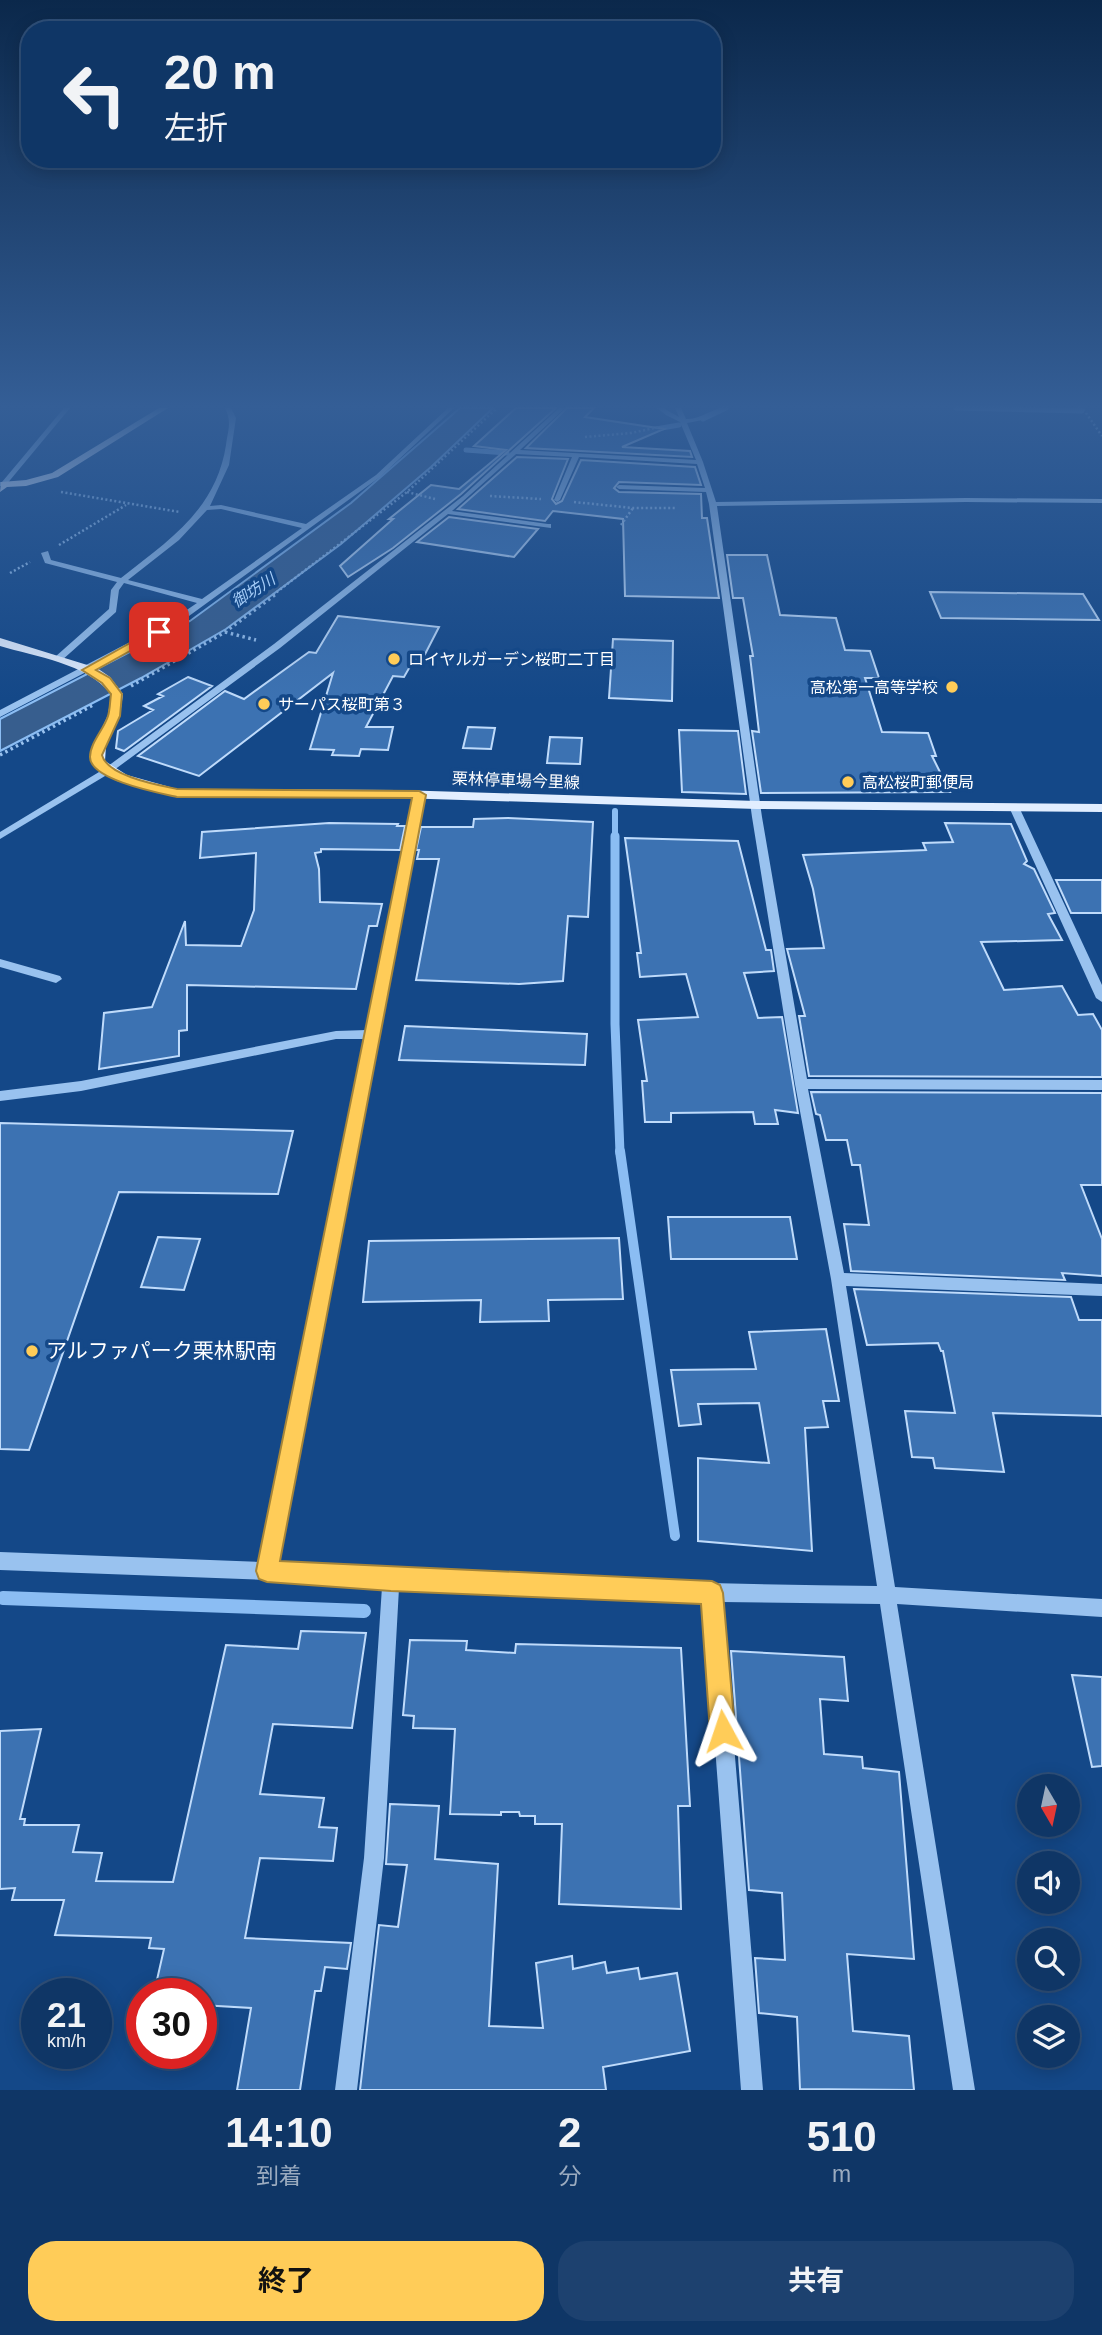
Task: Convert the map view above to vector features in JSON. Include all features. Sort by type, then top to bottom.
[{"type":"main road","points":[[0,642],[90,671],[115,692],[114,716],[96,755],[98,763],[107,771]]},
{"type":"main road","name":"栗林停車場今里線","points":[[107,771],[144,786],[177,793],[419,795],[757,805],[1102,808]]},
{"type":"street","points":[[58,659],[113,611],[114,590],[122,581],[176,538],[205,506]]},
{"type":"street","points":[[0,714],[90,671],[175,622],[338,506]]},
{"type":"street","points":[[0,836],[107,771],[276,646],[454,506]]},
{"type":"street","points":[[713,506],[801,1084],[838,1279],[964,2090]]},
{"type":"street","points":[[203,510],[221,507],[309,527]]},
{"type":"street","points":[[446,512],[548,526]]},
{"type":"street","points":[[45,553],[48,561],[204,602]]},
{"type":"street","points":[[267,1571],[419,795]]},
{"type":"street","points":[[1014,807],[1102,998]]},
{"type":"street","points":[[0,963],[57,979]]},
{"type":"street","points":[[0,1096],[81,1087],[336,1035],[372,1034]]},
{"type":"street","points":[[801,1084],[1102,1085]]},
{"type":"street","points":[[838,1279],[1102,1290]]},
{"type":"street","points":[[0,1562],[267,1571],[712,1593],[889,1595],[1102,1608]]},
{"type":"street","points":[[346,2090],[374,1858],[391,1579]]},
{"type":"street","points":[[712,1593],[752,2090]]},
{"type":"path","points":[[102,521],[125,506]]},
{"type":"path","points":[[146,506],[203,510]]},
{"type":"path","points":[[0,755],[225,632],[390,506]]},
{"type":"path","points":[[610,506],[633,508],[699,506]]},
{"type":"path","points":[[621,525],[633,508]]},
{"type":"path","points":[[225,632],[276,646]]},
{"type":"water","name":"御坊川","points":[[348,506],[386,506],[341,544],[226,629],[141,678],[0,751],[0,719],[190,621]]},
{"type":"building","points":[[406,506],[446,506],[393,548],[348,577],[340,566],[393,519],[389,519]]},
{"type":"building","points":[[462,506],[701,506],[702,518],[707,518],[719,598],[625,596],[623,519],[553,511],[545,521],[458,509]]},
{"type":"building","points":[[449,517],[538,529],[514,557],[417,542]]},
{"type":"building","points":[[727,555],[767,555],[780,615],[836,618],[845,650],[870,651],[879,678],[865,678],[882,732],[928,733],[936,756],[932,756],[950,792],[761,793],[752,731],[759,732],[750,656],[753,656],[743,598],[733,598]]},
{"type":"building","points":[[930,592],[1083,594],[1099,620],[941,618]]},
{"type":"building","points":[[338,616],[439,627],[420,664],[412,663],[404,677],[393,676],[366,727],[393,727],[388,750],[361,749],[359,756],[332,755],[334,750],[310,749],[333,673],[199,776],[138,756],[225,691],[244,699],[309,652],[316,653]]},
{"type":"building","points":[[613,639],[673,641],[672,701],[609,698]]},
{"type":"building","points":[[188,677],[212,686],[124,751],[116,748],[118,731],[153,710],[144,706],[163,696],[158,694]]},
{"type":"building","points":[[468,727],[495,728],[491,749],[463,748]]},
{"type":"building","points":[[679,730],[738,731],[746,794],[682,792]]},
{"type":"building","points":[[550,737],[582,738],[580,764],[547,763]]},
{"type":"building","points":[[474,819],[593,822],[588,917],[568,916],[563,981],[519,984],[416,980],[439,859],[417,859],[419,850],[416,850],[421,827],[473,827]]},
{"type":"building","points":[[329,823],[405,826],[400,850],[321,849],[321,852],[315,853],[319,869],[320,902],[382,904],[377,926],[369,926],[356,989],[187,985],[187,1030],[179,1031],[179,1056],[99,1069],[104,1013],[152,1007],[185,921],[186,945],[241,946],[254,910],[256,853],[200,858],[202,832]]},
{"type":"building","points":[[945,823],[1011,824],[1027,861],[1024,864],[1034,869],[1055,913],[1048,914],[1062,940],[981,942],[1004,990],[1062,986],[1078,1015],[1093,1014],[1102,1030],[1102,1077],[809,1076],[799,1016],[805,1016],[787,949],[824,948],[813,889],[803,855],[926,850],[923,843],[953,842]]},
{"type":"building","points":[[625,838],[738,841],[766,950],[771,950],[774,971],[744,973],[758,1018],[782,1017],[798,1113],[775,1110],[778,1124],[755,1124],[753,1112],[671,1113],[671,1122],[645,1122],[642,1081],[647,1081],[638,1020],[698,1017],[686,974],[640,977],[637,953],[641,953]]},
{"type":"building","points":[[1056,880],[1102,880],[1102,913],[1071,913]]},
{"type":"building","points":[[405,1026],[587,1034],[585,1065],[399,1060]]},
{"type":"building","points":[[811,1092],[1102,1093],[1102,1185],[1081,1185],[1102,1239],[1102,1276],[1062,1273],[1065,1280],[851,1271],[844,1224],[869,1225],[860,1165],[852,1165],[847,1140],[826,1140]]},
{"type":"building","name":"アルファパーク栗林駅南","points":[[0,1123],[293,1131],[278,1194],[119,1192],[29,1450],[0,1449]]},
{"type":"building","points":[[668,1217],[790,1217],[797,1259],[671,1259]]},
{"type":"building","points":[[158,1237],[200,1239],[184,1290],[141,1287]]},
{"type":"building","points":[[619,1238],[623,1299],[548,1300],[549,1321],[480,1322],[481,1300],[363,1302],[369,1241]]},
{"type":"building","points":[[854,1289],[1071,1297],[1079,1320],[1102,1320],[1102,1416],[993,1413],[1004,1472],[935,1468],[933,1458],[912,1457],[905,1411],[955,1413],[943,1351],[938,1343],[867,1345]]},
{"type":"building","points":[[826,1329],[839,1401],[823,1401],[828,1427],[805,1428],[812,1551],[698,1541],[698,1458],[769,1463],[759,1403],[698,1404],[701,1424],[679,1426],[671,1370],[756,1369],[749,1332]]},
{"type":"building","points":[[301,1631],[366,1633],[352,1728],[273,1724],[260,1794],[324,1798],[319,1827],[337,1828],[333,1861],[260,1858],[245,1938],[351,1943],[347,1969],[325,1967],[321,1991],[315,1991],[300,2090],[237,2090],[251,2008],[217,2006],[217,1978],[157,1978],[164,1949],[149,1948],[151,1938],[55,1935],[64,1900],[12,1900],[15,1888],[0,1889],[0,1731],[41,1729],[20,1819],[25,1819],[24,1825],[79,1825],[73,1852],[102,1853],[96,1881],[173,1882],[226,1645],[298,1649]]},
{"type":"building","points":[[410,1640],[467,1641],[466,1650],[515,1653],[516,1644],[681,1648],[690,1806],[678,1806],[681,1909],[559,1904],[562,1824],[535,1824],[535,1816],[520,1816],[519,1812],[501,1812],[501,1815],[450,1814],[455,1729],[413,1728],[414,1716],[403,1715]]},
{"type":"building","points":[[731,1651],[844,1657],[848,1701],[820,1699],[824,1754],[862,1757],[863,1768],[899,1772],[914,1959],[847,1954],[853,2031],[909,2036],[914,2090],[800,2089],[797,2017],[759,2013],[755,1958],[785,1960],[782,1893],[749,1890]]},
{"type":"building","points":[[1072,1675],[1102,1677],[1102,1766],[1092,1767]]},
{"type":"building","points":[[390,1804],[439,1806],[435,1859],[498,1864],[489,2026],[543,2028],[536,1963],[572,1956],[573,1969],[605,1962],[607,1973],[638,1968],[640,1979],[677,1973],[690,2051],[603,2067],[606,2090],[360,2090],[379,1925],[398,1927],[407,1865],[386,1864]]},
{"type":"waterway","points":[[615,811],[615,1024],[620,1153]]},
{"type":"waterway","points":[[620,1151],[675,1536]]},
{"type":"waterway","points":[[3,1598],[364,1611]]},
{"type":"place","name":"ロイヤルガーデン桜町二丁目","points":[[394,659]]},
{"type":"place","name":"高松第一高等学校","points":[[952,687]]},
{"type":"place","name":"サーパス桜町第３","points":[[264,704]]},
{"type":"place","name":"高松桜町郵便局","points":[[848,782]]},
{"type":"place","name":"アルファパーク栗林駅南","points":[[32,1351]]},
{"type":"route","points":[[159,632],[88,670],[106,680],[117,694],[114,716],[96,755],[98,763],[107,771],[144,786],[177,793],[419,795],[267,1571],[712,1593],[723,1731]]}]
